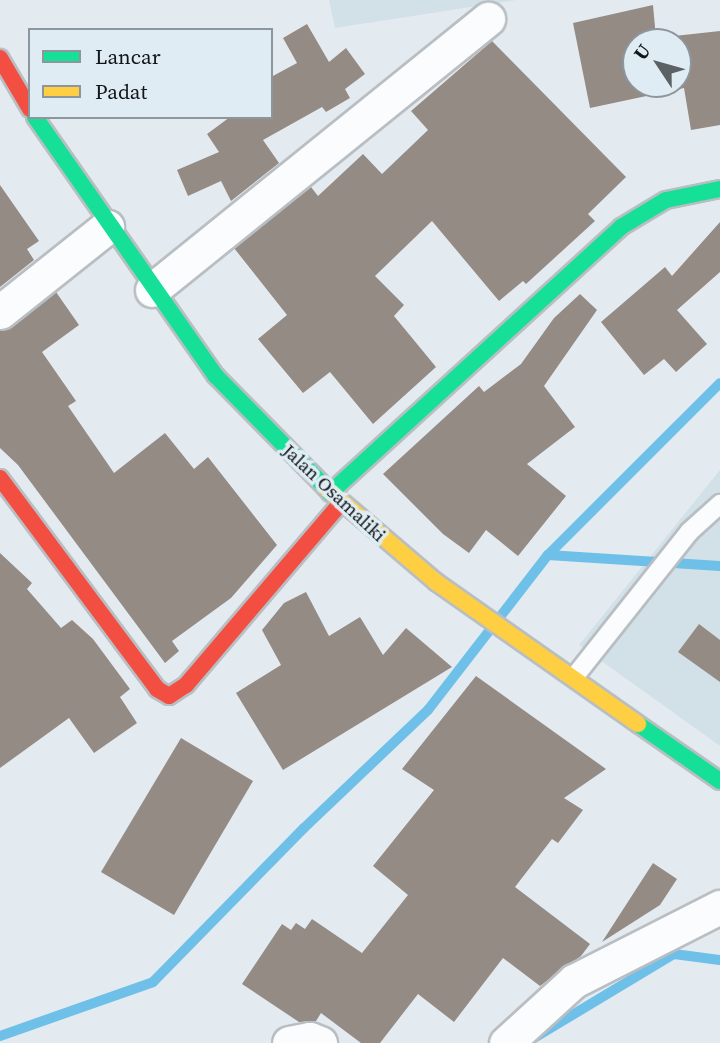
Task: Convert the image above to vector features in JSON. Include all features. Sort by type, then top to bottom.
[{"type":"main road","points":[[0,58],[28,105]]},
{"type":"main road","name":"Jalan Osamaliki","points":[[36,119],[107,226],[216,376],[335,498],[436,582],[575,676],[720,781]]},
{"type":"main road","points":[[0,478],[157,689],[169,696],[187,685],[335,498],[621,226],[666,200],[720,189]]},
{"type":"street","points":[[152,290],[488,19]]},
{"type":"street","points":[[0,312],[107,226]]},
{"type":"street","points":[[506,1043],[574,981],[720,907]]},
{"type":"street","points":[[289,1043],[310,1038],[320,1043]]},
{"type":"lane","points":[[575,676],[654,581],[689,532],[720,504]]},
{"type":"shaded area","points":[[329,0],[516,0],[335,28]]},
{"type":"shaded area","points":[[720,470],[720,746],[579,645]]},
{"type":"building","points":[[653,5],[655,28],[622,28],[622,98],[637,98],[590,108],[573,23]]},
{"type":"building","points":[[307,24],[329,62],[346,48],[365,74],[345,89],[350,98],[326,112],[322,107],[263,140],[279,163],[231,201],[221,181],[188,196],[177,170],[219,152],[207,134],[227,119],[273,119],[273,76],[297,63],[283,38]]},
{"type":"building","points":[[720,31],[720,125],[691,130],[686,98],[692,98],[692,34]]},
{"type":"building","points":[[492,41],[626,177],[588,214],[595,221],[526,284],[523,281],[499,301],[432,221],[375,276],[404,305],[394,316],[436,367],[373,424],[330,372],[303,393],[258,339],[287,315],[234,248],[311,187],[318,196],[363,154],[382,174],[428,130],[411,111]]},
{"type":"building","points":[[0,185],[39,241],[27,249],[34,260],[0,287]]},
{"type":"building","points":[[720,222],[720,272],[677,310],[707,344],[676,372],[664,359],[644,375],[601,322],[665,267],[672,276]]},
{"type":"building","points":[[56,292],[79,325],[42,352],[76,401],[68,406],[114,473],[165,433],[194,469],[208,457],[277,545],[231,598],[172,641],[179,651],[165,663],[18,465],[0,448],[0,331],[12,327]]},
{"type":"building","points":[[580,294],[597,310],[544,386],[575,427],[527,464],[566,496],[518,556],[486,530],[469,553],[443,534],[383,474],[479,386],[484,392],[521,364],[554,318]]},
{"type":"building","points":[[0,553],[32,583],[27,589],[61,628],[72,620],[93,639],[130,689],[120,697],[137,723],[94,753],[69,718],[0,768]]},
{"type":"building","points":[[306,592],[329,636],[360,617],[383,655],[406,628],[452,667],[283,770],[236,693],[281,665],[262,630],[284,603]]},
{"type":"building","points":[[699,624],[720,640],[720,682],[678,652]]},
{"type":"building","points":[[476,676],[606,769],[564,798],[583,810],[558,843],[552,839],[515,887],[590,944],[581,956],[540,986],[503,958],[454,1022],[418,994],[380,1043],[361,1043],[321,1013],[316,1021],[299,1022],[242,984],[282,924],[291,930],[296,923],[305,929],[312,919],[362,953],[408,895],[373,866],[434,790],[402,769]]},
{"type":"building","points":[[181,738],[253,781],[174,915],[101,872]]},
{"type":"building","points":[[653,863],[677,879],[660,905],[602,942]]},
{"type":"waterway","points":[[0,1036],[153,982],[304,828],[428,710],[548,555],[720,383]]},
{"type":"waterway","points":[[548,555],[720,566]]},
{"type":"waterway","points":[[534,1038],[674,954],[720,960]]},
{"type":"traffic: fast","points":[[36,119],[216,376],[326,488]]},
{"type":"traffic: fast","points":[[330,493],[621,227],[666,200],[720,189]]},
{"type":"traffic: fast","points":[[638,724],[720,781]]},
{"type":"traffic: slow","points":[[326,488],[436,582],[638,724]]},
{"type":"traffic: jam","points":[[0,58],[28,106]]},
{"type":"traffic: jam","points":[[0,478],[157,689],[169,696],[186,685],[341,503]]}]
